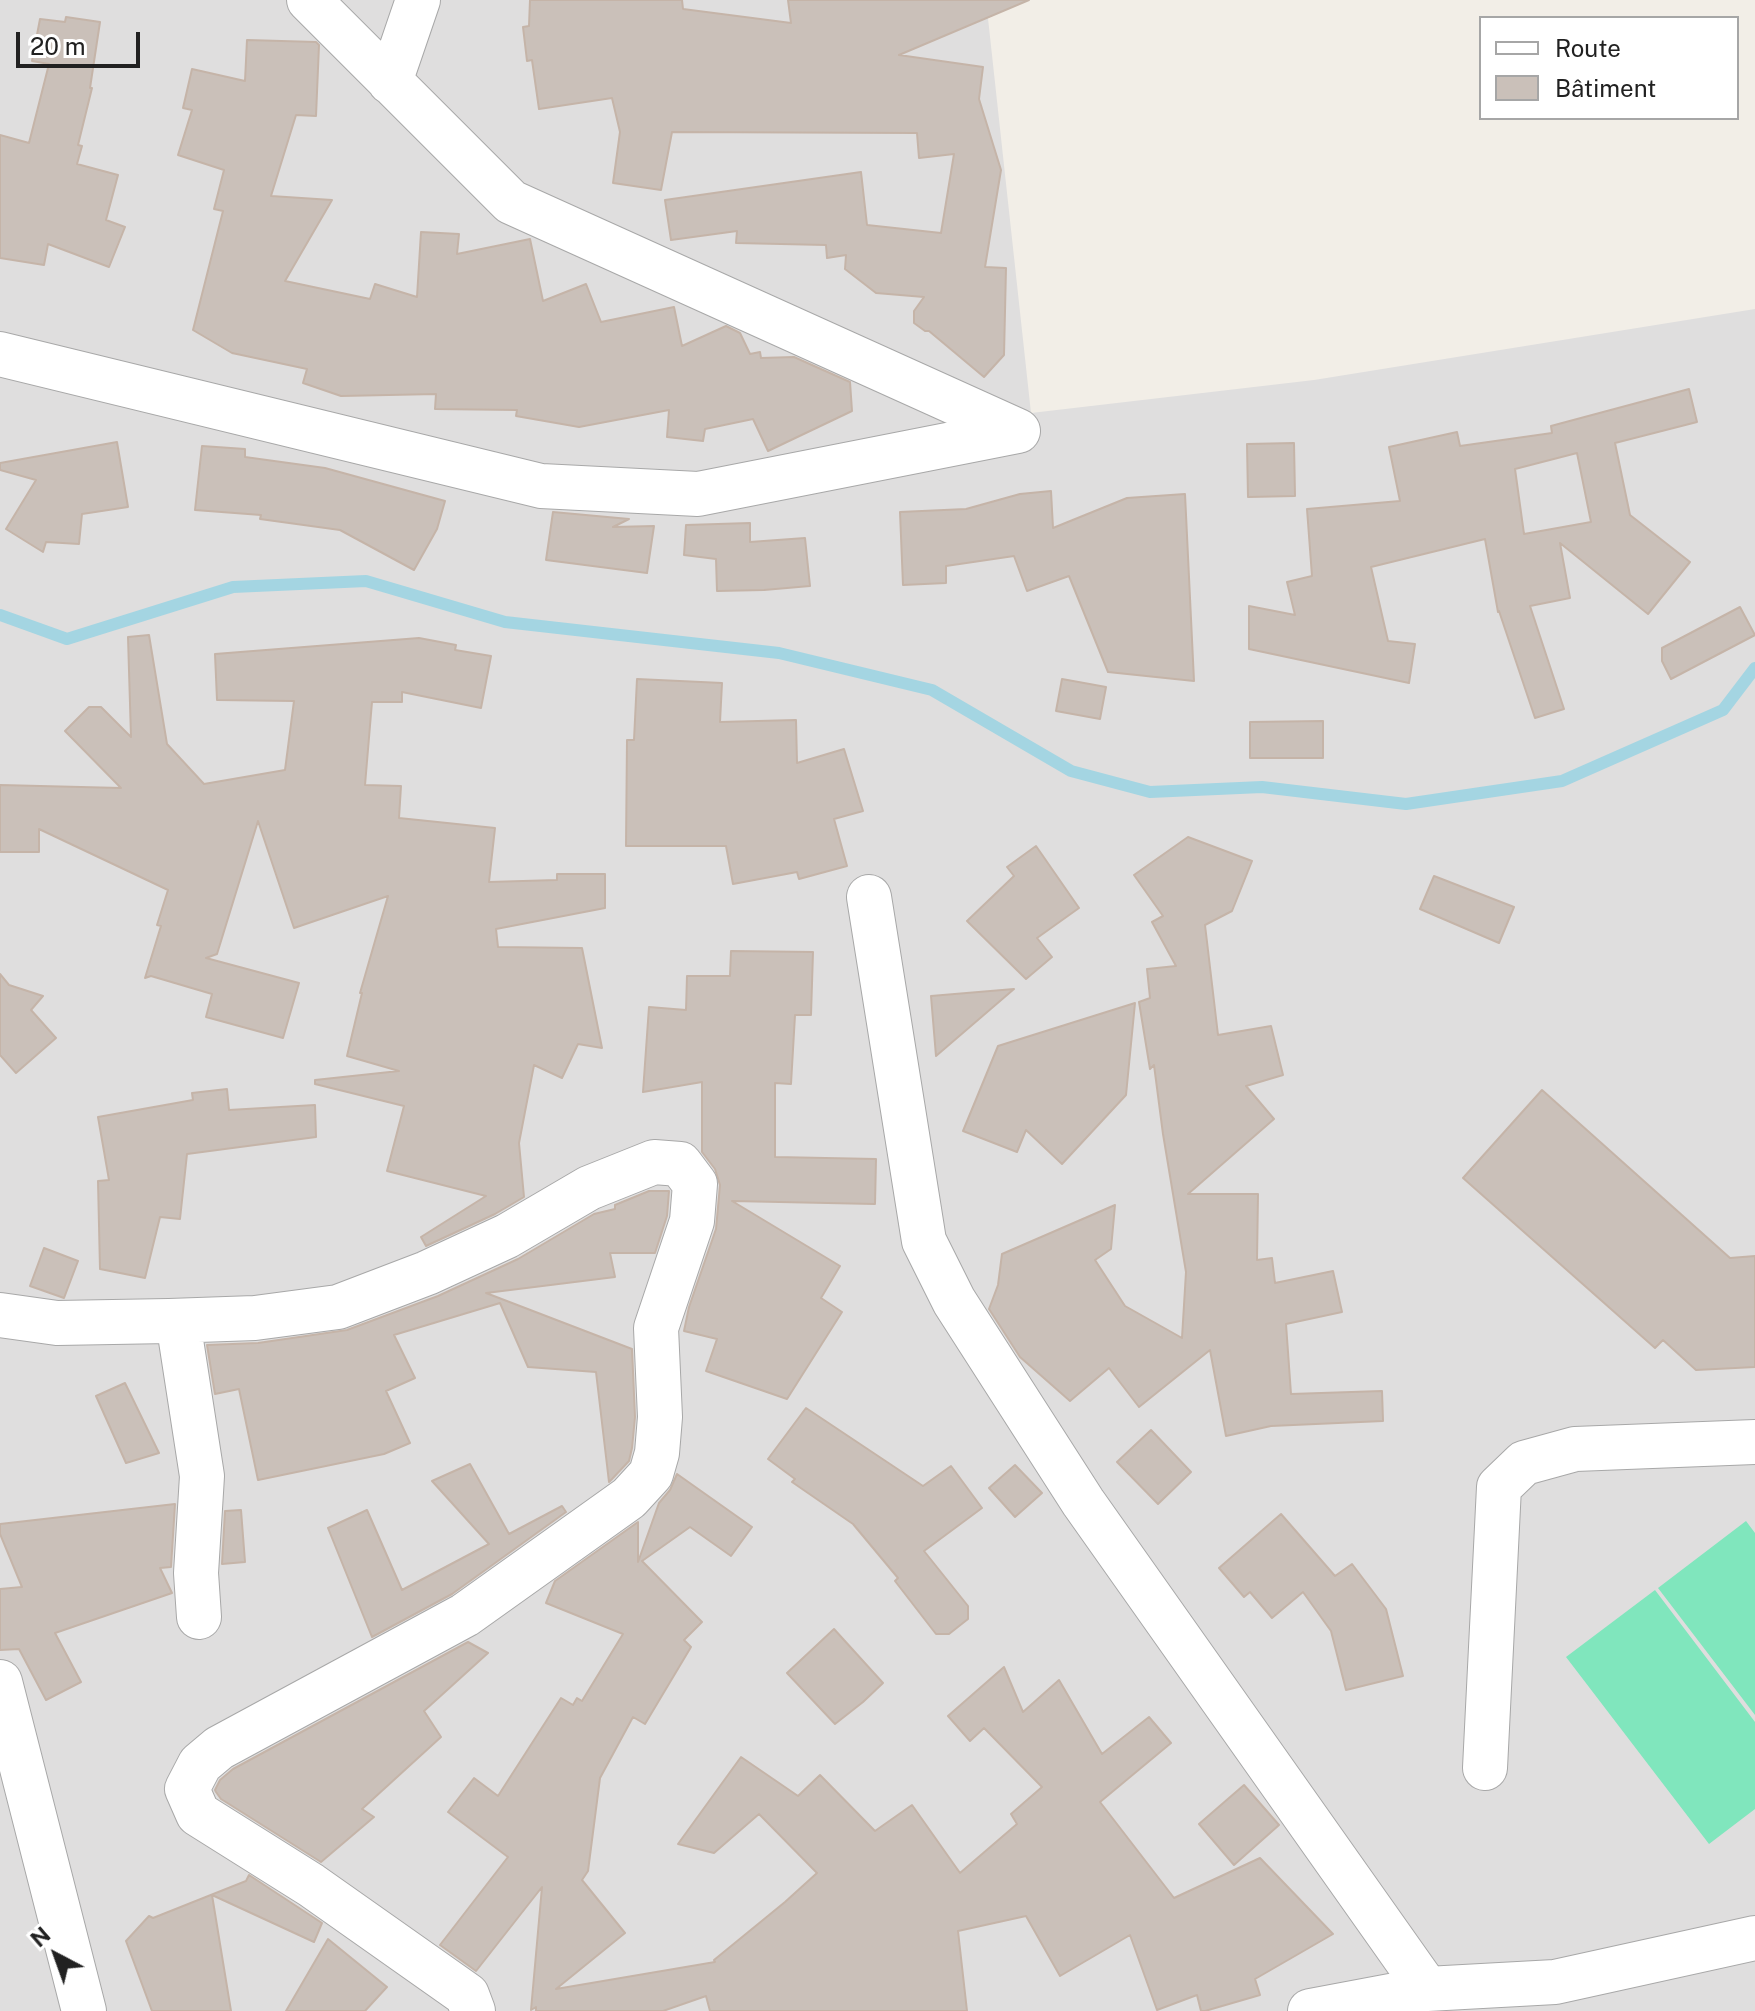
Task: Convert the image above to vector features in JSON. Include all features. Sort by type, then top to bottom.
[{"type":"street","points":[[0,354],[541,486],[698,494],[1018,431],[511,202],[309,0]]},
{"type":"street","points":[[390,82],[418,0]]},
{"type":"street","points":[[869,897],[924,1241],[954,1301],[1083,1502],[1427,1989]]},
{"type":"street","points":[[0,1315],[57,1323],[178,1321],[255,1318],[338,1307],[427,1273],[507,1236],[589,1188],[654,1162],[680,1164],[695,1184],[692,1221],[656,1328],[660,1417],[657,1453],[651,1474],[629,1498],[465,1615],[219,1748],[200,1764],[187,1789],[198,1814],[311,1885],[467,1995],[473,2011]]},
{"type":"street","points":[[178,1321],[202,1476],[196,1573],[199,1617]]},
{"type":"street","points":[[1485,1768],[1499,1487],[1524,1463],[1575,1449],[1755,1442]]},
{"type":"street","points":[[0,1682],[84,2011]]},
{"type":"street","points":[[1310,2011],[1427,1989],[1557,1997],[1755,1938]]},
{"type":"shaded area","points":[[0,0],[986,0],[1031,413],[1314,380],[1755,309],[1755,2011],[0,2011]]},
{"type":"green space","points":[[1746,1521],[1755,1533],[1755,1715],[1658,1588]]},
{"type":"green space","points":[[1655,1590],[1755,1722],[1755,1809],[1709,1844],[1566,1657]]},
{"type":"building","points":[[530,0],[682,0],[683,9],[791,23],[788,0],[1029,0],[899,55],[983,67],[979,99],[1001,170],[985,267],[1006,268],[1004,355],[984,377],[929,331],[914,323],[914,311],[924,297],[876,293],[845,269],[846,255],[827,258],[826,245],[736,243],[737,231],[671,240],[665,200],[861,172],[867,225],[941,233],[954,154],[919,158],[917,133],[672,132],[661,190],[613,183],[620,132],[612,98],[539,109],[532,60],[527,61],[523,27],[529,26]]},
{"type":"building","points":[[66,17],[100,22],[92,88],[78,145],[82,146],[77,164],[118,175],[106,220],[125,227],[109,267],[48,244],[44,265],[0,258],[0,135],[29,143],[49,64],[32,61],[40,19],[65,22]]},
{"type":"building","points":[[247,40],[316,42],[319,45],[316,116],[296,115],[271,196],[332,200],[285,281],[370,299],[375,284],[417,297],[421,232],[459,234],[457,254],[530,239],[543,301],[586,284],[601,322],[674,307],[682,346],[726,326],[740,333],[750,354],[760,352],[761,358],[794,357],[850,382],[852,411],[768,451],[753,419],[705,429],[703,441],[667,437],[669,410],[579,427],[516,416],[517,410],[435,409],[436,394],[341,396],[303,383],[307,369],[232,353],[193,330],[223,211],[214,209],[224,170],[178,155],[192,110],[183,108],[192,69],[245,81]]},
{"type":"building","points":[[1689,389],[1697,422],[1615,443],[1630,515],[1690,562],[1648,614],[1560,543],[1570,598],[1530,606],[1564,709],[1535,718],[1498,612],[1485,539],[1371,567],[1388,641],[1415,644],[1409,683],[1249,649],[1249,606],[1295,615],[1287,582],[1312,576],[1307,509],[1400,501],[1389,447],[1457,432],[1460,446],[1552,433],[1551,426]],"holes":[[[1577,453],[1591,522],[1524,534],[1515,469]]]},
{"type":"building","points":[[117,442],[128,507],[82,514],[79,544],[46,542],[43,552],[6,529],[36,480],[0,470],[0,463]]},
{"type":"building","points":[[1294,443],[1295,496],[1248,497],[1247,444]]},
{"type":"building","points":[[202,446],[245,449],[245,457],[325,468],[445,501],[437,529],[414,570],[340,530],[260,519],[261,515],[195,510]]},
{"type":"building","points":[[1051,491],[1053,528],[1127,498],[1185,494],[1194,681],[1108,672],[1069,576],[1027,591],[1014,556],[946,566],[946,583],[903,585],[900,512],[966,509],[1020,494]]},
{"type":"building","points":[[553,512],[629,519],[613,527],[654,526],[647,573],[546,560]]},
{"type":"building","points":[[750,523],[750,542],[805,538],[810,586],[717,591],[716,559],[684,555],[686,525]]},
{"type":"building","points":[[1740,607],[1755,635],[1671,679],[1662,661],[1662,648]]},
{"type":"building","points":[[149,635],[167,744],[204,784],[285,770],[294,701],[217,700],[215,654],[419,638],[456,645],[455,650],[491,656],[481,708],[402,692],[402,702],[372,702],[365,785],[401,786],[399,818],[495,828],[489,882],[557,880],[557,874],[605,874],[605,908],[496,929],[498,947],[582,948],[602,1048],[578,1044],[562,1078],[534,1065],[519,1143],[524,1197],[426,1246],[421,1237],[486,1196],[387,1171],[404,1106],[315,1084],[315,1080],[399,1071],[347,1056],[360,993],[388,896],[294,928],[258,821],[217,954],[206,958],[299,983],[283,1038],[206,1017],[212,994],[151,976],[145,978],[168,890],[39,829],[39,852],[0,852],[0,785],[121,788],[65,731],[89,707],[101,707],[131,737],[128,637]]},
{"type":"building","points":[[637,679],[722,683],[720,722],[796,720],[797,763],[844,749],[863,811],[834,819],[847,866],[799,879],[797,872],[733,884],[726,846],[626,846],[627,740],[634,740]]},
{"type":"building","points":[[1062,679],[1106,687],[1100,719],[1056,711]]},
{"type":"building","points":[[1323,721],[1323,758],[1250,758],[1250,722]]},
{"type":"building","points":[[1188,837],[1252,861],[1232,911],[1205,925],[1218,1035],[1271,1026],[1283,1075],[1246,1086],[1274,1119],[1188,1194],[1258,1194],[1257,1260],[1272,1258],[1275,1283],[1333,1271],[1342,1312],[1286,1324],[1291,1394],[1382,1391],[1383,1421],[1271,1426],[1226,1436],[1210,1350],[1139,1407],[1109,1368],[1070,1401],[1020,1357],[989,1309],[998,1285],[1002,1254],[1115,1205],[1111,1249],[1095,1260],[1125,1306],[1182,1338],[1186,1272],[1154,1065],[1150,1069],[1139,1002],[1150,998],[1147,969],[1176,966],[1152,922],[1163,916],[1134,875]]},
{"type":"building","points":[[1036,846],[1079,908],[1037,938],[1052,957],[1026,979],[967,921],[1014,876],[1007,867]]},
{"type":"building","points":[[1434,876],[1514,907],[1499,943],[1420,909]]},
{"type":"building","points":[[731,951],[813,952],[811,1015],[795,1015],[791,1084],[775,1083],[775,1157],[876,1159],[875,1204],[732,1201],[840,1266],[821,1298],[842,1312],[787,1399],[706,1371],[717,1339],[684,1331],[689,1307],[716,1229],[720,1185],[715,1169],[702,1152],[702,1082],[643,1092],[649,1007],[686,1010],[687,976],[730,976]]},
{"type":"building","points":[[0,974],[9,985],[43,996],[31,1010],[56,1038],[16,1073],[0,1055]]},
{"type":"building","points":[[1014,989],[936,1056],[931,996]]},
{"type":"building","points":[[1135,1003],[1126,1095],[1062,1164],[1026,1130],[1017,1152],[963,1131],[998,1046]]},
{"type":"building","points":[[227,1089],[229,1110],[315,1105],[316,1137],[187,1154],[180,1219],[160,1217],[145,1278],[100,1269],[98,1181],[109,1180],[98,1117],[193,1100],[192,1093]]},
{"type":"building","points":[[1542,1090],[1730,1258],[1755,1256],[1755,1367],[1696,1370],[1663,1340],[1655,1348],[1463,1178]]},
{"type":"building","points":[[649,1191],[669,1191],[667,1216],[655,1253],[610,1253],[615,1277],[486,1293],[632,1349],[635,1417],[632,1448],[629,1461],[609,1482],[596,1372],[528,1367],[500,1303],[394,1335],[415,1378],[386,1391],[410,1443],[384,1454],[258,1480],[239,1389],[215,1394],[207,1345],[258,1343],[347,1330],[438,1296],[518,1259],[594,1214],[615,1209],[615,1205]]},
{"type":"building","points":[[44,1248],[78,1261],[64,1298],[30,1286]]},
{"type":"building","points":[[125,1383],[159,1453],[126,1463],[96,1396]]},
{"type":"building","points":[[806,1408],[923,1486],[951,1466],[982,1508],[924,1551],[968,1606],[968,1619],[949,1634],[936,1634],[895,1581],[898,1578],[853,1524],[792,1482],[795,1479],[768,1459]]},
{"type":"building","points":[[1151,1430],[1191,1472],[1158,1504],[1117,1462]]},
{"type":"building","points":[[470,1464],[509,1534],[562,1506],[566,1512],[452,1594],[372,1637],[328,1528],[367,1510],[402,1590],[489,1544],[432,1481]]},
{"type":"building","points":[[1015,1465],[1042,1493],[1015,1517],[989,1488]]},
{"type":"building","points":[[677,1474],[752,1527],[731,1556],[690,1527],[642,1561],[702,1622],[684,1640],[691,1647],[645,1724],[633,1717],[600,1778],[588,1871],[582,1880],[625,1933],[556,1989],[715,1962],[817,1873],[759,1814],[714,1853],[678,1844],[741,1757],[798,1796],[820,1775],[875,1831],[912,1805],[960,1873],[1017,1824],[1011,1814],[1042,1787],[984,1728],[970,1741],[948,1716],[1004,1667],[1023,1712],[1059,1680],[1102,1754],[1149,1717],[1171,1743],[1100,1802],[1174,1898],[1260,1858],[1333,1934],[1255,1979],[1260,1995],[1205,2011],[1201,2011],[1197,1995],[1157,2010],[1130,1935],[1060,1976],[1026,1916],[958,1931],[967,2011],[710,2011],[706,1996],[663,2011],[536,2011],[536,2007],[531,2010],[542,1887],[476,1971],[440,1945],[508,1857],[448,1812],[474,1778],[498,1796],[561,1698],[573,1705],[577,1698],[582,1701],[623,1634],[546,1603],[555,1581],[638,1522],[638,1562],[659,1503],[670,1490]]},
{"type":"building","points":[[175,1504],[171,1567],[160,1568],[172,1593],[55,1633],[81,1682],[46,1700],[19,1649],[0,1650],[0,1589],[22,1587],[0,1534],[0,1524]]},
{"type":"building","points":[[241,1510],[245,1562],[222,1564],[225,1511]]},
{"type":"building","points":[[1281,1514],[1335,1576],[1352,1564],[1386,1609],[1403,1676],[1346,1690],[1331,1631],[1303,1592],[1272,1618],[1250,1592],[1244,1597],[1219,1568]]},
{"type":"building","points":[[834,1629],[883,1683],[835,1724],[787,1673]]},
{"type":"building","points":[[468,1642],[488,1653],[424,1711],[441,1737],[362,1809],[374,1817],[321,1862],[221,1799],[216,1792],[220,1780],[233,1769]]},
{"type":"building","points":[[1244,1785],[1279,1825],[1234,1865],[1199,1824]]},
{"type":"building","points":[[249,1875],[322,1923],[314,1942],[212,1895],[231,2011],[152,2011],[126,1941],[149,1916],[153,1918],[246,1881]]},
{"type":"building","points":[[328,1939],[387,1987],[365,2011],[286,2011]]},
{"type":"waterway","points":[[0,615],[67,639],[233,587],[366,581],[505,622],[779,653],[932,690],[1071,771],[1150,792],[1262,787],[1406,804],[1562,781],[1723,710],[1755,668]]}]
